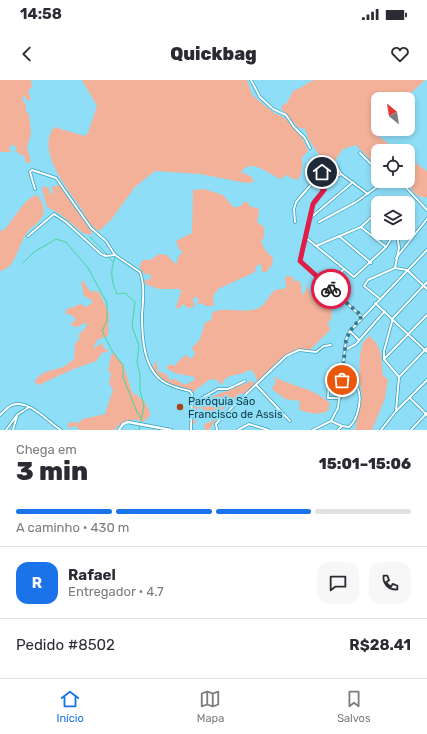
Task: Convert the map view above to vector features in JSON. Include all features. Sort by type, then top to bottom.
[{"type":"street","points":[[251,80],[259,96],[273,109],[286,115],[294,127],[305,138],[310,148]]},
{"type":"street","points":[[360,153],[371,164]]},
{"type":"street","points":[[336,166],[342,174],[368,194]]},
{"type":"street","points":[[35,189],[30,172],[32,170],[56,178],[91,228],[106,241],[115,255],[139,270],[141,274],[144,343],[153,371],[164,382],[190,391],[193,396],[191,404],[191,430]]},
{"type":"street","points":[[295,222],[294,209],[296,202],[322,172]]},
{"type":"street","points":[[342,174],[335,177],[314,201],[305,237],[301,263],[362,316]]},
{"type":"street","points":[[315,181],[324,190]]},
{"type":"street","points":[[309,220],[353,182]]},
{"type":"street","points":[[319,222],[376,188]]},
{"type":"street","points":[[407,188],[427,210]]},
{"type":"street","points":[[28,236],[54,214],[66,222],[101,254],[106,256],[115,255]]},
{"type":"street","points":[[316,246],[361,227],[371,218]]},
{"type":"street","points":[[396,258],[427,219]]},
{"type":"street","points":[[361,227],[386,248]]},
{"type":"street","points":[[339,236],[371,262]]},
{"type":"street","points":[[305,237],[343,270],[354,277],[386,248],[391,240]]},
{"type":"street","points":[[395,268],[399,248],[397,240]]},
{"type":"street","points":[[313,430],[331,421],[337,411],[340,398],[345,350],[350,331],[362,316],[427,250]]},
{"type":"street","points":[[380,298],[364,286],[368,280],[395,268],[407,270],[427,289]]},
{"type":"street","points":[[329,287],[343,270]]},
{"type":"street","points":[[399,377],[384,359],[384,351],[393,318],[427,282]]},
{"type":"street","points":[[375,303],[426,350],[399,377],[396,411]]},
{"type":"street","points":[[345,350],[352,348],[385,311]]},
{"type":"street","points":[[384,359],[427,315]]},
{"type":"street","points":[[350,331],[359,340]]},
{"type":"street","points":[[217,430],[216,424],[286,356],[296,350],[316,352],[324,346],[331,345]]},
{"type":"street","points":[[329,380],[328,398],[340,398]]},
{"type":"street","points":[[331,421],[342,426],[351,426],[358,410],[360,391],[355,386],[342,380]]},
{"type":"street","points":[[381,430],[396,411],[427,380]]},
{"type":"street","points":[[191,404],[219,388],[228,389],[245,381]]},
{"type":"street","points":[[256,385],[290,421]]},
{"type":"street","points":[[410,398],[427,414],[411,430]]},
{"type":"street","points":[[0,415],[12,405],[19,404],[29,407],[61,430]]},
{"type":"street","points":[[6,430],[17,415],[29,407]]},
{"type":"street","points":[[14,430],[17,415]]},
{"type":"street","points":[[119,430],[123,424],[128,422],[171,430]]},
{"type":"street","points":[[238,430],[249,424],[268,430]]},
{"type":"street","points":[[338,430],[342,426]]},
{"type":"shaded area","points":[[0,80],[31,80],[32,87],[28,91],[31,99],[27,101],[25,95],[22,99],[26,106],[26,112],[29,114],[31,134],[27,147],[31,162],[26,163],[25,157],[15,151],[17,148],[14,145],[10,146],[9,149],[11,152],[0,152]]},
{"type":"shaded area","points":[[82,80],[247,80],[252,95],[274,113],[285,118],[303,139],[308,151],[302,157],[302,170],[299,178],[297,180],[284,175],[282,179],[262,169],[251,166],[241,172],[252,177],[254,182],[246,183],[200,174],[155,171],[135,187],[110,221],[99,231],[88,220],[61,180],[51,158],[49,147],[49,137],[54,127],[84,136],[88,133],[97,106]]},
{"type":"shaded area","points":[[314,80],[425,80],[412,92],[371,92],[371,136],[378,136],[389,144],[371,144],[371,161],[356,145],[343,149],[331,166],[326,165],[326,172],[323,170],[320,156],[309,140],[305,129],[298,127],[282,110],[282,105],[286,104],[294,90]]},
{"type":"shaded area","points":[[415,163],[427,171],[427,197],[420,197],[411,188],[415,188]]},
{"type":"shaded area","points":[[57,185],[61,187],[92,232],[91,235],[83,233],[60,214],[47,207],[42,190],[43,186],[49,188],[50,194],[53,193],[52,187]]},
{"type":"shaded area","points":[[204,189],[223,195],[233,207],[239,207],[246,201],[251,207],[258,208],[257,222],[264,227],[264,237],[261,241],[265,250],[273,258],[272,265],[266,272],[262,272],[260,264],[256,266],[255,272],[218,289],[213,296],[214,306],[206,306],[201,303],[196,305],[199,300],[196,297],[193,298],[194,307],[188,308],[183,304],[178,309],[176,307],[181,292],[180,289],[159,289],[145,284],[145,280],[151,279],[151,275],[143,273],[139,266],[143,260],[150,260],[159,254],[167,255],[174,263],[177,263],[178,257],[183,252],[179,249],[176,241],[192,233],[193,190]]},
{"type":"shaded area","points":[[36,195],[40,199],[44,209],[43,215],[26,234],[10,266],[0,271],[0,230],[3,231],[22,206]]},
{"type":"shaded area","points":[[285,277],[293,277],[294,282],[298,280],[301,284],[302,295],[306,291],[307,285],[311,295],[323,299],[332,310],[331,319],[328,323],[330,330],[310,350],[295,350],[286,355],[258,382],[253,371],[250,370],[230,376],[224,380],[222,384],[220,384],[218,380],[210,379],[193,392],[170,383],[157,373],[153,367],[156,360],[158,371],[166,374],[170,380],[175,379],[185,385],[195,380],[194,377],[175,373],[166,367],[170,364],[174,366],[185,355],[192,359],[195,353],[192,348],[200,339],[205,323],[211,320],[213,312],[222,310],[256,309],[265,303],[274,291],[286,288]]},
{"type":"shaded area","points":[[83,281],[90,291],[99,292],[109,313],[108,336],[97,340],[93,349],[102,343],[104,348],[109,351],[102,353],[96,361],[71,370],[39,385],[34,382],[40,376],[46,372],[64,367],[74,359],[75,344],[80,338],[78,336],[86,327],[87,323],[78,327],[72,326],[71,323],[76,320],[73,316],[65,313],[67,309],[81,304],[86,307],[92,303],[92,300],[84,296],[81,282]]},
{"type":"shaded area","points":[[369,336],[377,344],[383,376],[388,379],[385,398],[372,430],[355,430],[362,396],[359,378],[360,355],[363,342]]},
{"type":"shaded area","points":[[112,352],[123,364],[132,392],[144,401],[150,412],[150,416],[143,422],[131,420],[124,422],[114,430],[79,430],[76,426],[68,428],[68,424],[71,422],[78,423],[83,419],[105,414],[113,390],[109,383],[111,373],[108,371]]},
{"type":"shaded area","points":[[273,376],[287,383],[309,390],[323,398],[330,403],[328,411],[314,413],[299,409],[300,401],[285,399],[272,389],[276,381]]},
{"type":"shaded area","points":[[252,381],[255,383],[251,388],[250,393],[239,394],[234,401],[223,409],[209,430],[205,430],[204,424],[211,422],[215,416],[211,412],[206,413],[201,407],[198,408],[195,424],[192,424],[193,407],[198,402]]},
{"type":"waterway","points":[[90,237],[107,254]]},
{"type":"waterway","points":[[23,263],[34,252],[56,239],[66,242],[88,268],[107,303],[107,321],[102,331],[112,351],[123,365],[123,377],[137,412],[142,419]]},
{"type":"waterway","points":[[115,257],[112,267],[113,285],[117,294],[125,293],[135,302],[132,326],[139,346],[137,362],[140,375],[140,390],[144,406],[139,430]]},
{"type":"waterway","points":[[109,258],[113,262]]},
{"type":"way so far","points":[[331,289],[362,316],[350,331],[346,340],[342,380]]},
{"type":"place","name":"Paróquia São Francisco de Assis","points":[[180,407]]},
{"type":"route","points":[[322,172],[315,181],[324,190],[314,201],[300,261],[331,289]]}]
